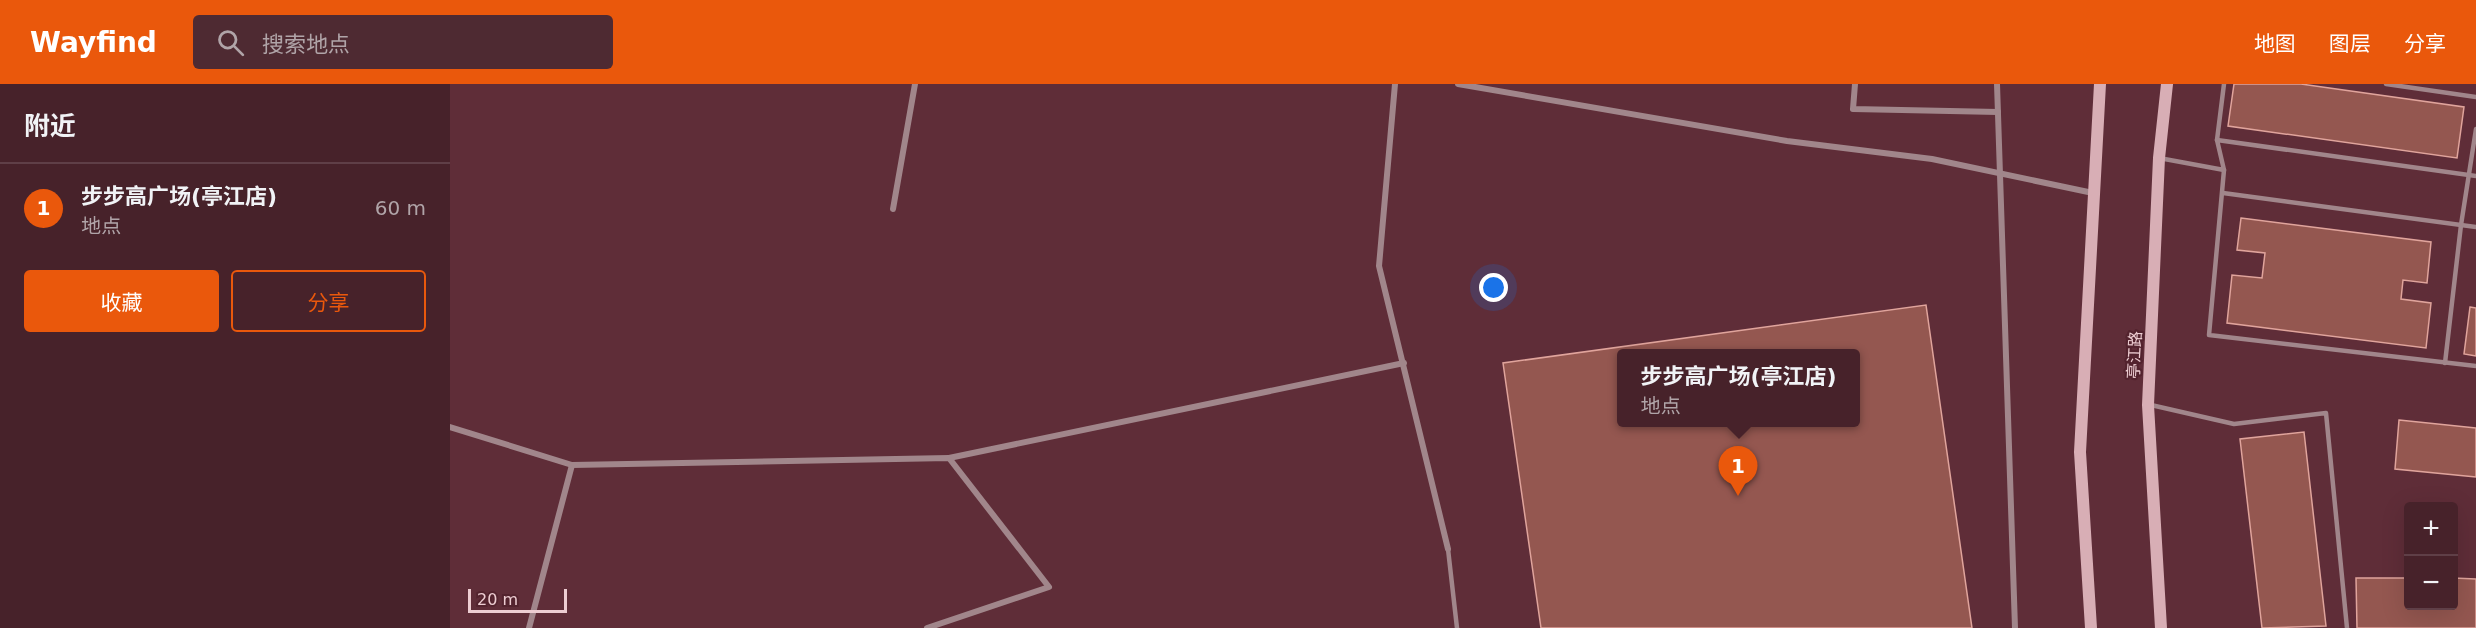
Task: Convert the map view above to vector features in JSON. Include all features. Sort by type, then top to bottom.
[{"type":"main road","points":[[2091,628],[2080,452],[2100,84]]},
{"type":"main road","name":"亭江路","points":[[2161,628],[2148,405],[2159,159],[2167,84]]},
{"type":"street","points":[[893,209],[915,84]]},
{"type":"street","points":[[1395,84],[1379,266],[1448,549]]},
{"type":"street","points":[[1458,84],[1787,141],[1932,159],[2093,193]]},
{"type":"street","points":[[1855,84],[1853,109],[1998,112]]},
{"type":"street","points":[[1997,84],[2015,628]]},
{"type":"street","points":[[450,427],[572,465],[949,458],[1404,363]]},
{"type":"street","points":[[927,628],[1049,587],[949,458]]},
{"type":"street","points":[[529,628],[572,465]]},
{"type":"lane","points":[[2224,84],[2217,140],[2224,170],[2223,194],[2210,335],[2476,366]]},
{"type":"lane","points":[[2386,84],[2476,97]]},
{"type":"lane","points":[[2445,363],[2461,225],[2476,129]]},
{"type":"lane","points":[[2217,140],[2476,176]]},
{"type":"lane","points":[[2159,159],[2224,170]]},
{"type":"lane","points":[[2223,194],[2476,227]]},
{"type":"lane","points":[[2148,405],[2234,424],[2326,413],[2347,628]]},
{"type":"lane","points":[[1448,549],[1457,628]]},
{"type":"building","points":[[2234,84],[2301,84],[2464,107],[2457,158],[2228,126]]},
{"type":"building","points":[[2241,218],[2431,242],[2427,283],[2403,280],[2401,299],[2431,303],[2426,348],[2227,323],[2232,275],[2262,278],[2265,253],[2237,250]]},
{"type":"building","points":[[1926,305],[1972,628],[1541,628],[1503,363]]},
{"type":"building","points":[[2470,307],[2476,308],[2476,356],[2464,354]]},
{"type":"building","points":[[2399,420],[2476,428],[2476,477],[2395,469]]},
{"type":"building","points":[[2304,432],[2326,626],[2262,628],[2240,439]]},
{"type":"building","points":[[2356,578],[2404,578],[2404,610],[2458,610],[2458,578],[2476,579],[2476,628],[2357,628]]},
{"type":"place","name":"步步高广场(亭江店)","points":[[1738,496]]}]
